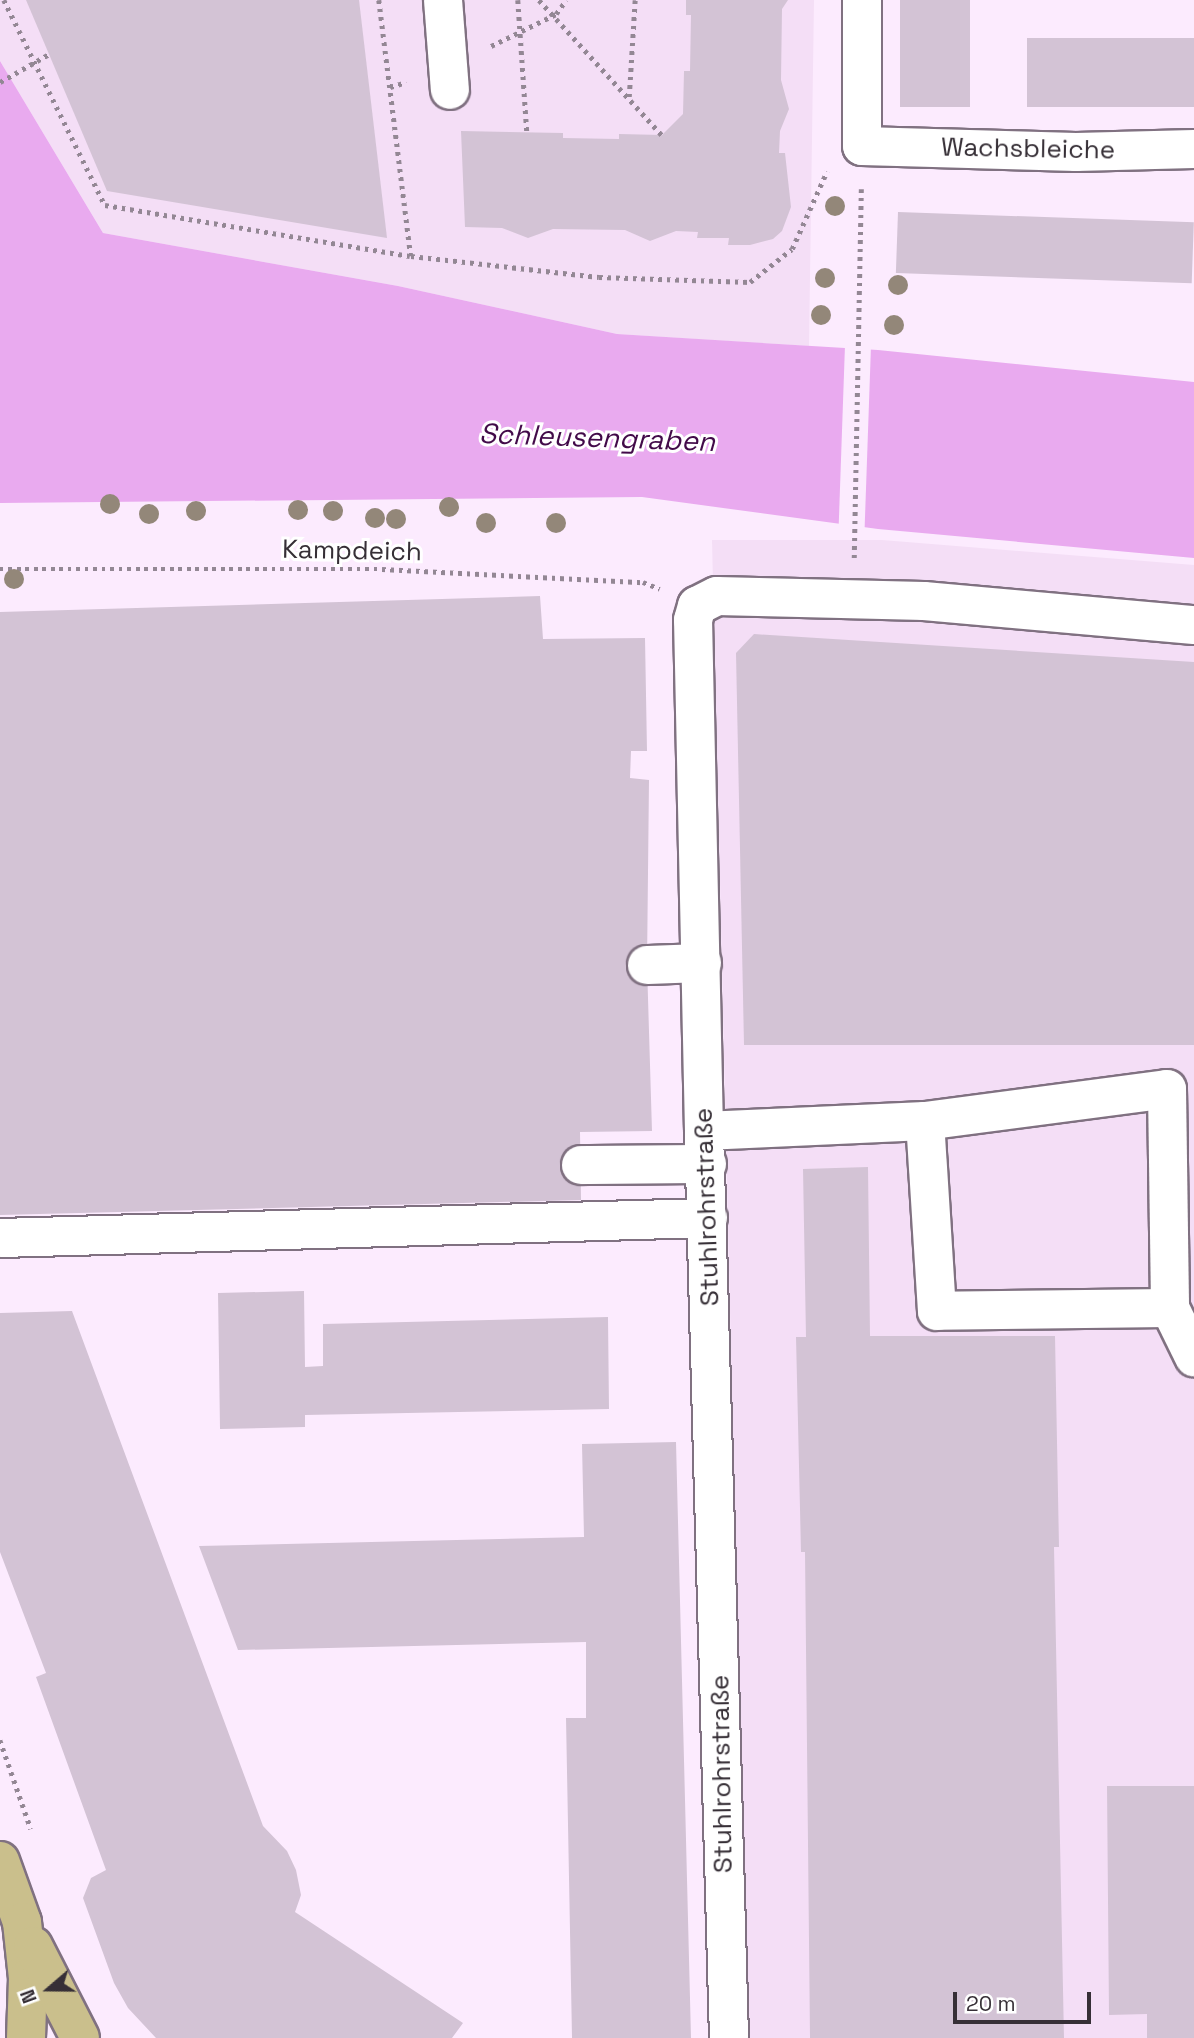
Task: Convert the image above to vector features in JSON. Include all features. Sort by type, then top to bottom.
[{"type":"main road","points":[[0,1861],[22,1922],[80,2038]]},
{"type":"main road","points":[[22,1922],[27,1978],[26,2038]]},
{"type":"street","points":[[443,0],[449,79]]},
{"type":"street","points":[[862,0],[862,146]]},
{"type":"street","name":"Wachsbleiche","points":[[862,146],[1076,152],[1194,149]]},
{"type":"street","points":[[697,606],[717,596],[923,601],[1194,625]]},
{"type":"street","name":"Stuhlrohrstraße","points":[[697,606],[693,620],[729,2038]]},
{"type":"street","points":[[647,965],[702,962]]},
{"type":"street","points":[[581,1165],[1167,1089],[1170,1308],[1194,1357]]},
{"type":"street","points":[[925,1121],[937,1311],[1170,1308]]},
{"type":"street","points":[[0,1238],[708,1218]]},
{"type":"path","points":[[4,0],[105,205],[411,256],[599,277],[750,282],[792,249],[823,174],[862,146]]},
{"type":"path","points":[[379,0],[411,256]]},
{"type":"path","points":[[518,0],[527,132]]},
{"type":"path","points":[[539,0],[556,14],[662,135]]},
{"type":"path","points":[[449,79],[521,31],[556,14],[566,0]]},
{"type":"path","points":[[629,97],[635,0]]},
{"type":"path","points":[[0,82],[49,54]]},
{"type":"path","points":[[854,552],[862,146]]},
{"type":"path","name":"Kampdeich","points":[[0,569],[382,569],[643,582],[697,606]]},
{"type":"shaded area","points":[[0,0],[814,0],[809,346],[617,334],[398,286],[103,233],[0,61]]},
{"type":"shaded area","points":[[712,540],[882,540],[1194,565],[1194,2038],[747,2038]]},
{"type":"water","name":"Schleusengraben","points":[[0,61],[103,233],[398,286],[617,334],[878,350],[1194,382],[1194,558],[878,529],[642,497],[0,503]]},
{"type":"pier","points":[[845,345],[871,346],[865,529],[839,528]]},
{"type":"building","points":[[26,0],[359,0],[387,238],[107,191]]},
{"type":"building","points":[[686,0],[788,0],[782,9],[781,80],[789,109],[780,131],[779,153],[785,153],[791,207],[782,231],[773,239],[750,245],[728,245],[729,238],[697,238],[698,232],[676,231],[650,241],[625,230],[553,229],[528,238],[502,228],[465,227],[461,131],[563,133],[563,138],[619,139],[619,134],[662,135],[683,114],[684,71],[690,71],[691,15],[686,15]]},
{"type":"building","points":[[900,0],[970,0],[970,107],[900,107]]},
{"type":"building","points":[[1027,38],[1194,38],[1194,107],[1027,107]]},
{"type":"building","points":[[898,212],[1194,222],[1192,283],[896,273]]},
{"type":"building","points":[[540,596],[543,639],[645,638],[647,751],[631,751],[630,778],[649,780],[647,965],[652,1131],[580,1132],[581,1200],[0,1215],[0,612]]},
{"type":"building","points":[[754,634],[1194,662],[1194,1045],[744,1045],[736,653]]},
{"type":"building","points":[[868,1167],[870,1336],[1055,1336],[1059,1547],[1054,1547],[1064,2038],[810,2038],[805,1552],[801,1552],[796,1337],[806,1337],[803,1169]]},
{"type":"building","points":[[304,1291],[305,1367],[323,1366],[323,1324],[608,1317],[609,1409],[305,1415],[305,1427],[220,1429],[218,1293]]},
{"type":"building","points":[[72,1311],[263,1826],[287,1851],[296,1870],[301,1895],[295,1912],[463,2023],[452,2038],[156,2038],[128,2008],[114,1983],[83,1898],[91,1878],[106,1870],[36,1677],[46,1673],[0,1552],[0,1313]]},
{"type":"building","points":[[676,1442],[691,2038],[572,2038],[566,1718],[586,1718],[586,1642],[238,1650],[199,1546],[584,1537],[582,1444]]},
{"type":"building","points":[[1107,1786],[1194,1786],[1194,2038],[1147,2038],[1147,2014],[1109,2015]]}]
